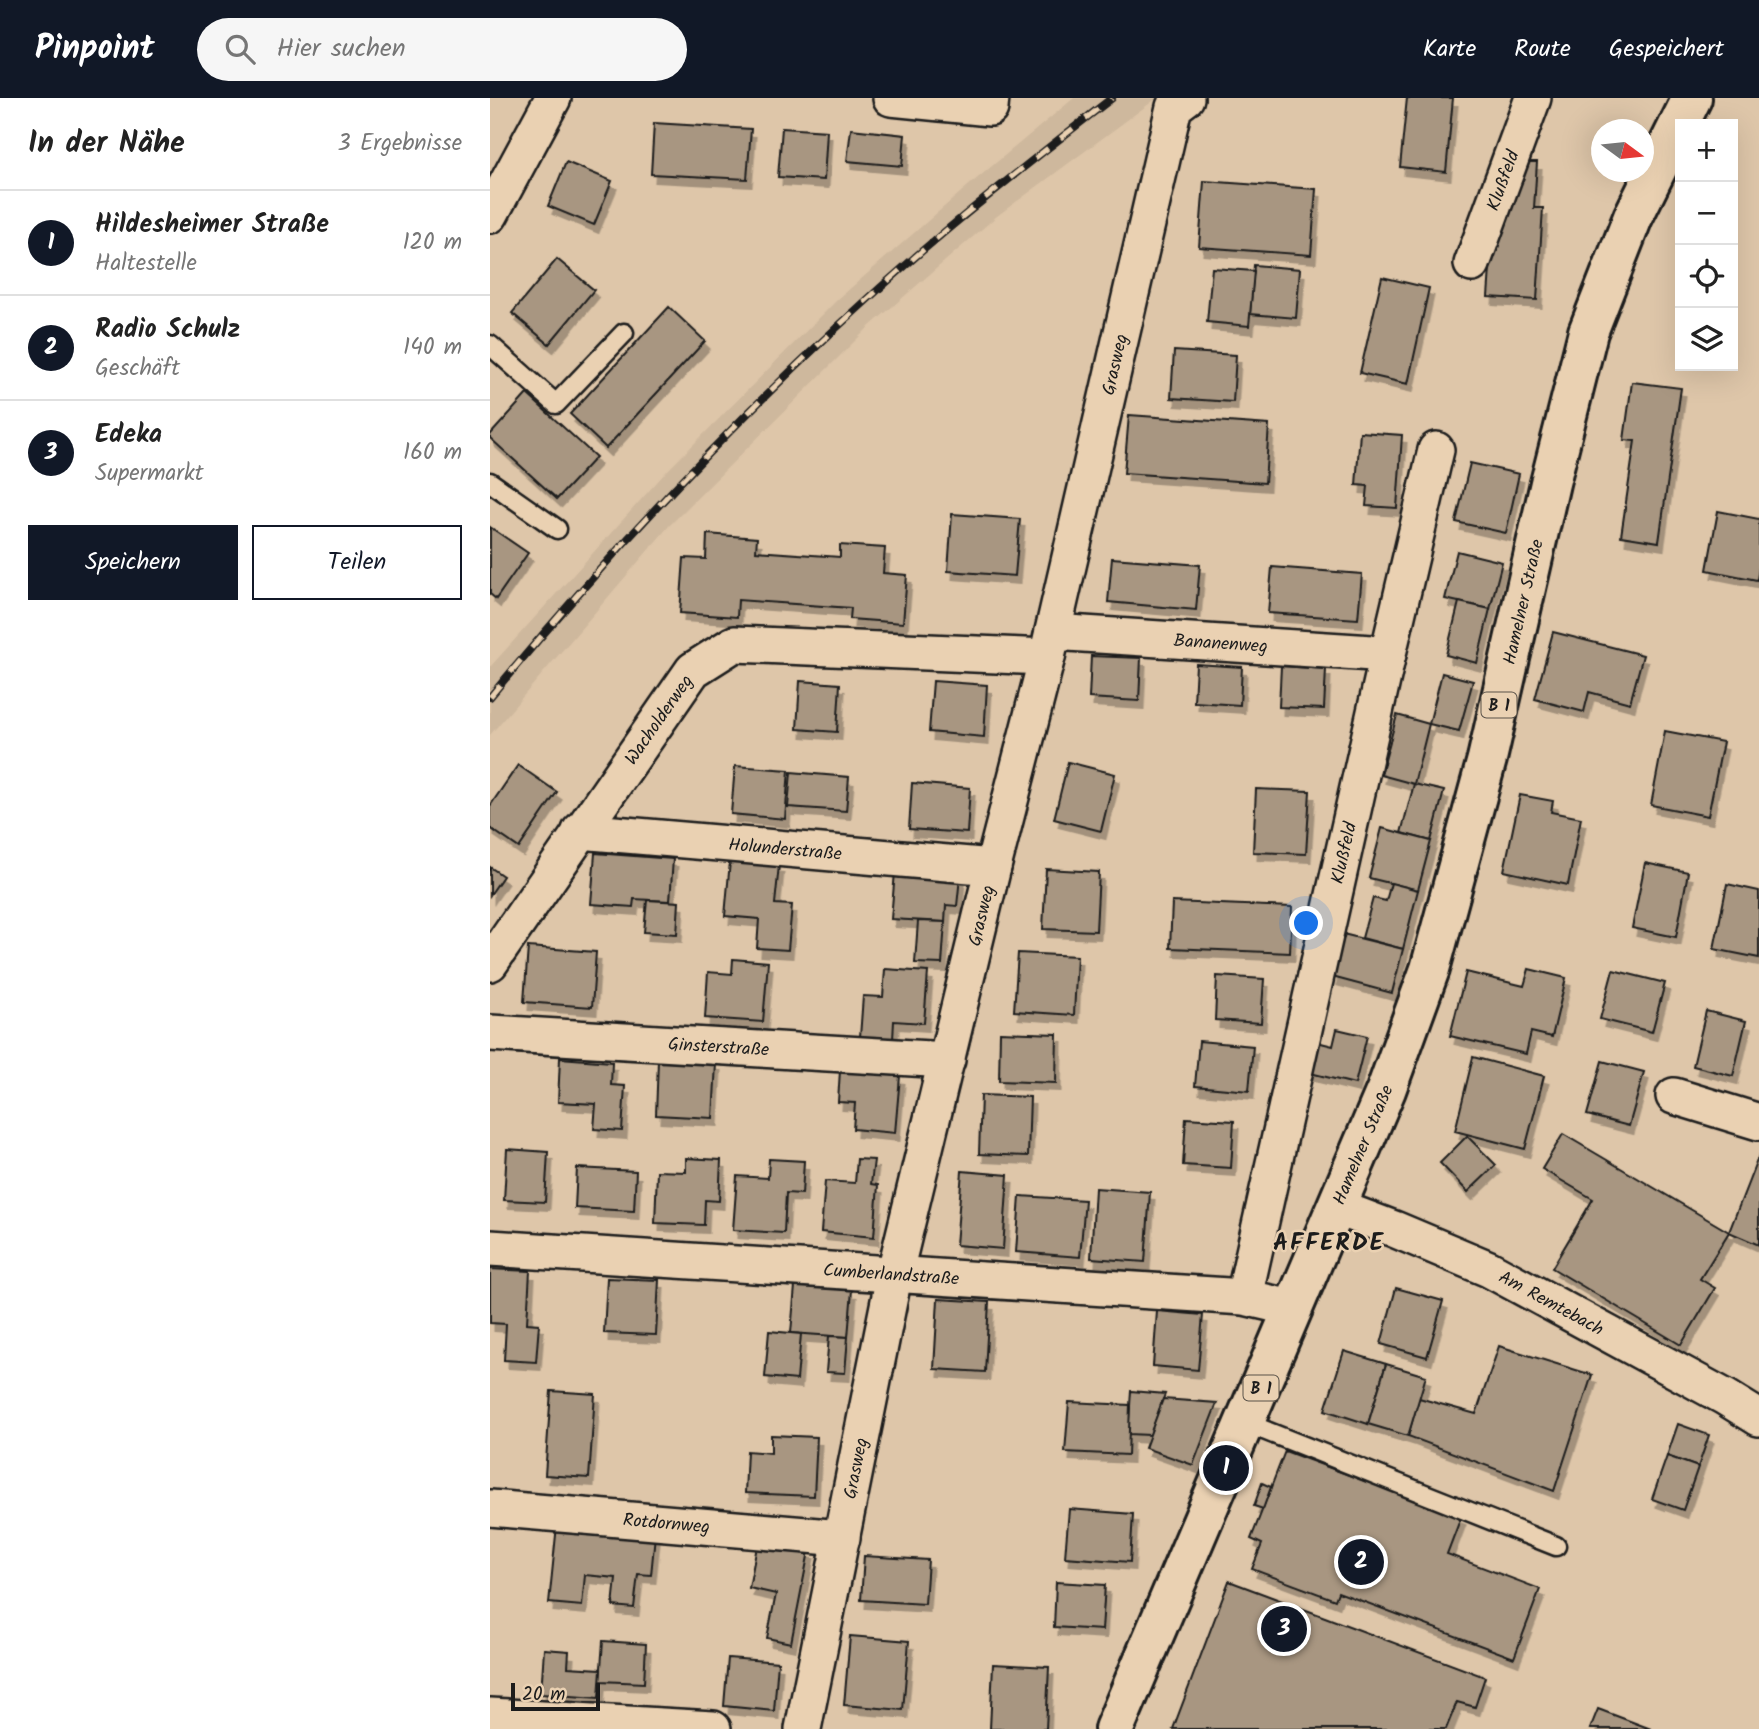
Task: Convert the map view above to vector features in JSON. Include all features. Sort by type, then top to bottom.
[{"type":"main road","name":"Hamelner Straße","points":[[1292,1308],[1386,1090],[1430,969],[1487,759],[1550,483],[1588,332],[1633,216],[1692,98]]},
{"type":"main road","name":"B 1","points":[[1114,1729],[1246,1423],[1292,1308]]},
{"type":"street","points":[[490,215],[553,98]]},
{"type":"street","points":[[891,98],[991,103]]},
{"type":"street","name":"Klußfeld","points":[[1472,264],[1534,98]]},
{"type":"street","name":"Grasweg","points":[[803,1729],[894,1276],[1050,645],[1180,102]]},
{"type":"street","name":"Klußfeld","points":[[1244,1297],[1388,654],[1437,450]]},
{"type":"street","name":"Wacholderweg","points":[[490,963],[694,670],[734,644],[1050,645]]},
{"type":"street","name":"Bananenweg","points":[[1050,645],[1388,654]]},
{"type":"street","name":"Holunderstraße","points":[[580,831],[993,867]]},
{"type":"street","name":"Ginsterstraße","points":[[490,1033],[947,1060]]},
{"type":"street","points":[[1674,1097],[1759,1122]]},
{"type":"street","name":"Am Remtebach","points":[[1336,1207],[1489,1269],[1759,1418]]},
{"type":"street","name":"Cumberlandstraße","points":[[490,1248],[1244,1297],[1292,1308]]},
{"type":"street","name":"Rotdornweg","points":[[490,1508],[842,1538]]},
{"type":"street","points":[[490,1716],[713,1729]]},
{"type":"lane","points":[[490,345],[556,404],[624,333]]},
{"type":"lane","points":[[490,482],[557,529]]},
{"type":"lane","points":[[1246,1423],[1556,1546]]},
{"type":"shaded area","points":[[1074,98],[1157,98],[997,216],[870,326],[669,526],[490,735],[490,667],[666,472],[837,300]]},
{"type":"building","points":[[1407,98],[1453,98],[1446,172],[1400,167]]},
{"type":"building","points":[[654,123],[751,129],[747,179],[651,174]]},
{"type":"building","points":[[782,128],[827,131],[824,180],[778,177]]},
{"type":"building","points":[[851,129],[905,135],[902,166],[847,161]]},
{"type":"building","points":[[566,162],[612,181],[594,225],[548,206]]},
{"type":"building","points":[[1516,162],[1537,162],[1534,208],[1543,208],[1537,300],[1488,297],[1492,239]]},
{"type":"building","points":[[1204,181],[1316,189],[1311,255],[1199,247]]},
{"type":"building","points":[[557,259],[594,290],[549,344],[512,313]]},
{"type":"building","points":[[1254,265],[1300,269],[1296,318],[1250,314]]},
{"type":"building","points":[[1212,268],[1254,271],[1249,326],[1207,322]]},
{"type":"building","points":[[1382,277],[1429,288],[1408,384],[1360,373]]},
{"type":"building","points":[[669,307],[705,341],[606,448],[570,414]]},
{"type":"building","points":[[1174,351],[1236,355],[1233,402],[1171,398]]},
{"type":"building","points":[[1632,382],[1681,388],[1659,542],[1621,536],[1635,441],[1624,440]]},
{"type":"building","points":[[527,394],[596,457],[557,499],[490,438]]},
{"type":"building","points":[[1129,415],[1269,425],[1265,483],[1124,473]]},
{"type":"building","points":[[1360,432],[1402,435],[1397,508],[1366,506],[1368,486],[1356,485]]},
{"type":"building","points":[[1470,463],[1519,474],[1506,533],[1456,522]]},
{"type":"building","points":[[1718,511],[1759,519],[1757,580],[1707,570]]},
{"type":"building","points":[[952,514],[1020,519],[1015,576],[948,571]]},
{"type":"building","points":[[490,527],[528,553],[496,599],[490,594]]},
{"type":"building","points":[[707,534],[757,538],[756,551],[840,557],[840,545],[885,548],[883,573],[907,575],[903,623],[850,619],[851,608],[738,600],[737,617],[680,613],[684,558],[706,559]]},
{"type":"building","points":[[1457,551],[1502,562],[1490,609],[1445,599]]},
{"type":"building","points":[[1112,558],[1200,565],[1196,610],[1108,602]]},
{"type":"building","points":[[1272,567],[1362,574],[1358,619],[1268,613]]},
{"type":"building","points":[[1459,602],[1490,609],[1477,663],[1446,655]]},
{"type":"building","points":[[1553,632],[1643,655],[1630,703],[1589,692],[1584,712],[1535,699]]},
{"type":"building","points":[[1091,656],[1141,658],[1139,701],[1089,698]]},
{"type":"building","points":[[1196,664],[1242,667],[1240,705],[1194,702]]},
{"type":"building","points":[[1281,666],[1326,669],[1324,709],[1279,707]]},
{"type":"building","points":[[1442,673],[1473,681],[1459,731],[1429,724]]},
{"type":"building","points":[[800,681],[840,684],[837,732],[797,729]]},
{"type":"building","points":[[933,681],[987,685],[984,737],[929,732]]},
{"type":"building","points":[[1397,715],[1429,724],[1414,784],[1381,775]]},
{"type":"building","points":[[1665,731],[1723,742],[1708,816],[1651,805]]},
{"type":"building","points":[[1068,762],[1115,774],[1101,831],[1054,819]]},
{"type":"building","points":[[518,765],[557,792],[519,848],[490,828],[490,806]]},
{"type":"building","points":[[735,766],[789,770],[785,819],[731,814]]},
{"type":"building","points":[[791,772],[849,777],[846,811],[788,807]]},
{"type":"building","points":[[912,783],[970,788],[967,833],[909,829]]},
{"type":"building","points":[[1414,784],[1444,791],[1431,841],[1401,833]]},
{"type":"building","points":[[1256,789],[1310,791],[1306,854],[1253,852]]},
{"type":"building","points":[[1520,795],[1553,801],[1551,812],[1581,818],[1568,885],[1504,871]]},
{"type":"building","points":[[1382,828],[1431,841],[1418,890],[1369,878]]},
{"type":"building","points":[[595,853],[673,859],[670,901],[634,899],[633,907],[591,904]]},
{"type":"building","points":[[730,861],[779,865],[775,904],[792,905],[788,950],[757,948],[759,919],[725,916]]},
{"type":"building","points":[[1645,863],[1688,872],[1676,937],[1632,928]]},
{"type":"building","points":[[490,867],[503,876],[490,895]]},
{"type":"building","points":[[1046,869],[1099,872],[1096,931],[1043,929]]},
{"type":"building","points":[[895,872],[960,877],[957,906],[946,905],[945,922],[891,919]]},
{"type":"building","points":[[1391,883],[1418,890],[1403,949],[1362,938],[1373,898],[1386,901]]},
{"type":"building","points":[[1727,884],[1759,891],[1759,958],[1714,949]]},
{"type":"building","points":[[647,900],[679,902],[677,934],[644,932]]},
{"type":"building","points":[[1172,902],[1292,907],[1290,953],[1170,948]]},
{"type":"building","points":[[918,921],[945,922],[942,964],[915,963]]},
{"type":"building","points":[[1343,934],[1403,949],[1392,993],[1332,977]]},
{"type":"building","points":[[528,947],[596,952],[592,1007],[524,1002]]},
{"type":"building","points":[[1018,953],[1077,956],[1074,1015],[1014,1011]]},
{"type":"building","points":[[733,959],[768,962],[763,1022],[705,1018],[708,972],[732,974]]},
{"type":"building","points":[[885,969],[928,972],[924,1023],[894,1021],[893,1040],[860,1037],[863,996],[883,997]]},
{"type":"building","points":[[1529,969],[1566,978],[1552,1037],[1531,1032],[1526,1054],[1450,1036],[1466,972],[1524,986]]},
{"type":"building","points":[[1613,970],[1665,983],[1652,1032],[1600,1019]]},
{"type":"building","points":[[1217,976],[1264,979],[1261,1023],[1215,1020]]},
{"type":"building","points":[[1706,1011],[1746,1021],[1733,1076],[1693,1066]]},
{"type":"building","points":[[1337,1029],[1367,1036],[1355,1084],[1306,1072],[1313,1041],[1333,1046]]},
{"type":"building","points":[[1000,1032],[1057,1034],[1056,1083],[999,1081]]},
{"type":"building","points":[[1199,1041],[1253,1046],[1249,1091],[1195,1086]]},
{"type":"building","points":[[1473,1057],[1544,1076],[1525,1149],[1455,1131]]},
{"type":"building","points":[[560,1058],[612,1062],[611,1085],[625,1086],[622,1131],[594,1129],[596,1104],[558,1102]]},
{"type":"building","points":[[658,1060],[716,1063],[713,1118],[656,1115]]},
{"type":"building","points":[[1602,1061],[1644,1072],[1629,1126],[1587,1115]]},
{"type":"building","points":[[840,1070],[900,1076],[895,1133],[853,1129],[855,1103],[838,1102]]},
{"type":"building","points":[[981,1095],[1030,1097],[1028,1156],[979,1154]]},
{"type":"building","points":[[1186,1118],[1234,1121],[1231,1168],[1183,1165]]},
{"type":"building","points":[[1563,1134],[1729,1232],[1700,1279],[1715,1288],[1681,1345],[1552,1268],[1593,1199],[1542,1169]]},
{"type":"building","points":[[1467,1136],[1496,1165],[1468,1192],[1440,1163]]},
{"type":"building","points":[[507,1149],[548,1152],[545,1202],[504,1200]]},
{"type":"building","points":[[1759,1155],[1759,1245],[1729,1232]]},
{"type":"building","points":[[686,1158],[721,1160],[719,1201],[705,1200],[704,1225],[655,1223],[657,1171],[686,1172]]},
{"type":"building","points":[[769,1159],[804,1161],[802,1194],[786,1193],[784,1233],[733,1230],[737,1176],[768,1178]]},
{"type":"building","points":[[857,1159],[874,1160],[871,1184],[878,1185],[874,1237],[821,1232],[825,1181],[855,1183]]},
{"type":"building","points":[[577,1168],[636,1171],[634,1211],[575,1208]]},
{"type":"building","points":[[962,1171],[1008,1175],[1003,1249],[956,1245]]},
{"type":"building","points":[[1095,1188],[1150,1192],[1145,1262],[1091,1258]]},
{"type":"building","points":[[1020,1196],[1085,1200],[1080,1257],[1016,1252]]},
{"type":"building","points":[[490,1269],[530,1271],[527,1323],[539,1324],[536,1362],[504,1360],[506,1324],[490,1323]]},
{"type":"building","points":[[607,1278],[659,1280],[656,1335],[604,1333]]},
{"type":"building","points":[[795,1286],[852,1290],[848,1337],[791,1333]]},
{"type":"building","points":[[1396,1288],[1443,1301],[1427,1357],[1381,1344]]},
{"type":"building","points":[[938,1299],[989,1302],[985,1372],[934,1369]]},
{"type":"building","points":[[1157,1311],[1203,1315],[1198,1370],[1153,1366]]},
{"type":"building","points":[[769,1331],[801,1334],[797,1380],[765,1377]]},
{"type":"building","points":[[829,1336],[848,1337],[845,1373],[826,1372]]},
{"type":"building","points":[[1499,1346],[1592,1375],[1554,1491],[1408,1436],[1419,1398],[1476,1414]]},
{"type":"building","points":[[1344,1351],[1386,1364],[1368,1424],[1325,1410]]},
{"type":"building","points":[[1386,1364],[1426,1376],[1408,1436],[1368,1424]]},
{"type":"building","points":[[551,1391],[595,1394],[589,1478],[545,1475]]},
{"type":"building","points":[[1131,1391],[1165,1394],[1150,1435],[1128,1434]]},
{"type":"building","points":[[1163,1399],[1217,1403],[1193,1465],[1145,1448]]},
{"type":"building","points":[[1069,1402],[1130,1405],[1128,1455],[1065,1452]]},
{"type":"building","points":[[1678,1424],[1709,1435],[1698,1467],[1667,1456]]},
{"type":"building","points":[[771,1435],[817,1437],[814,1496],[745,1493],[747,1451],[771,1453]]},
{"type":"building","points":[[1285,1451],[1461,1517],[1447,1554],[1540,1589],[1514,1658],[1338,1592],[1335,1600],[1252,1569],[1262,1544],[1251,1539]]},
{"type":"building","points":[[1667,1456],[1698,1467],[1683,1510],[1652,1499]]},
{"type":"building","points":[[1262,1483],[1271,1487],[1263,1509],[1254,1506]]},
{"type":"building","points":[[1069,1509],[1133,1514],[1130,1562],[1065,1557]]},
{"type":"building","points":[[557,1525],[655,1535],[651,1575],[638,1574],[634,1608],[613,1606],[616,1578],[585,1575],[582,1606],[549,1603]]},
{"type":"building","points":[[758,1541],[809,1551],[791,1643],[767,1638],[776,1594],[749,1588]]},
{"type":"building","points":[[864,1556],[928,1560],[925,1604],[861,1600]]},
{"type":"building","points":[[1229,1581],[1485,1677],[1475,1707],[1457,1702],[1446,1729],[1173,1729]]},
{"type":"building","points":[[1056,1582],[1105,1585],[1102,1630],[1054,1627]]},
{"type":"building","points":[[850,1636],[909,1641],[903,1710],[844,1705]]},
{"type":"building","points":[[603,1641],[646,1644],[644,1683],[600,1681]]},
{"type":"building","points":[[544,1649],[569,1651],[568,1667],[601,1669],[599,1698],[541,1694]]},
{"type":"building","points":[[728,1658],[778,1662],[774,1711],[724,1706]]},
{"type":"building","points":[[993,1664],[1049,1667],[1046,1729],[990,1729]]},
{"type":"building","points":[[1598,1709],[1651,1729],[1590,1729]]},
{"type":"railway","points":[[490,697],[643,522],[807,356],[945,231],[1112,98]]},
{"type":"place","name":"Hildesheimer Straße","points":[[1226,1468]]},
{"type":"place","name":"Radio Schulz","points":[[1361,1562]]},
{"type":"place","name":"Edeka","points":[[1284,1629]]},
{"type":"district","name":"AFFERDE","points":[[1329,1242]]}]
